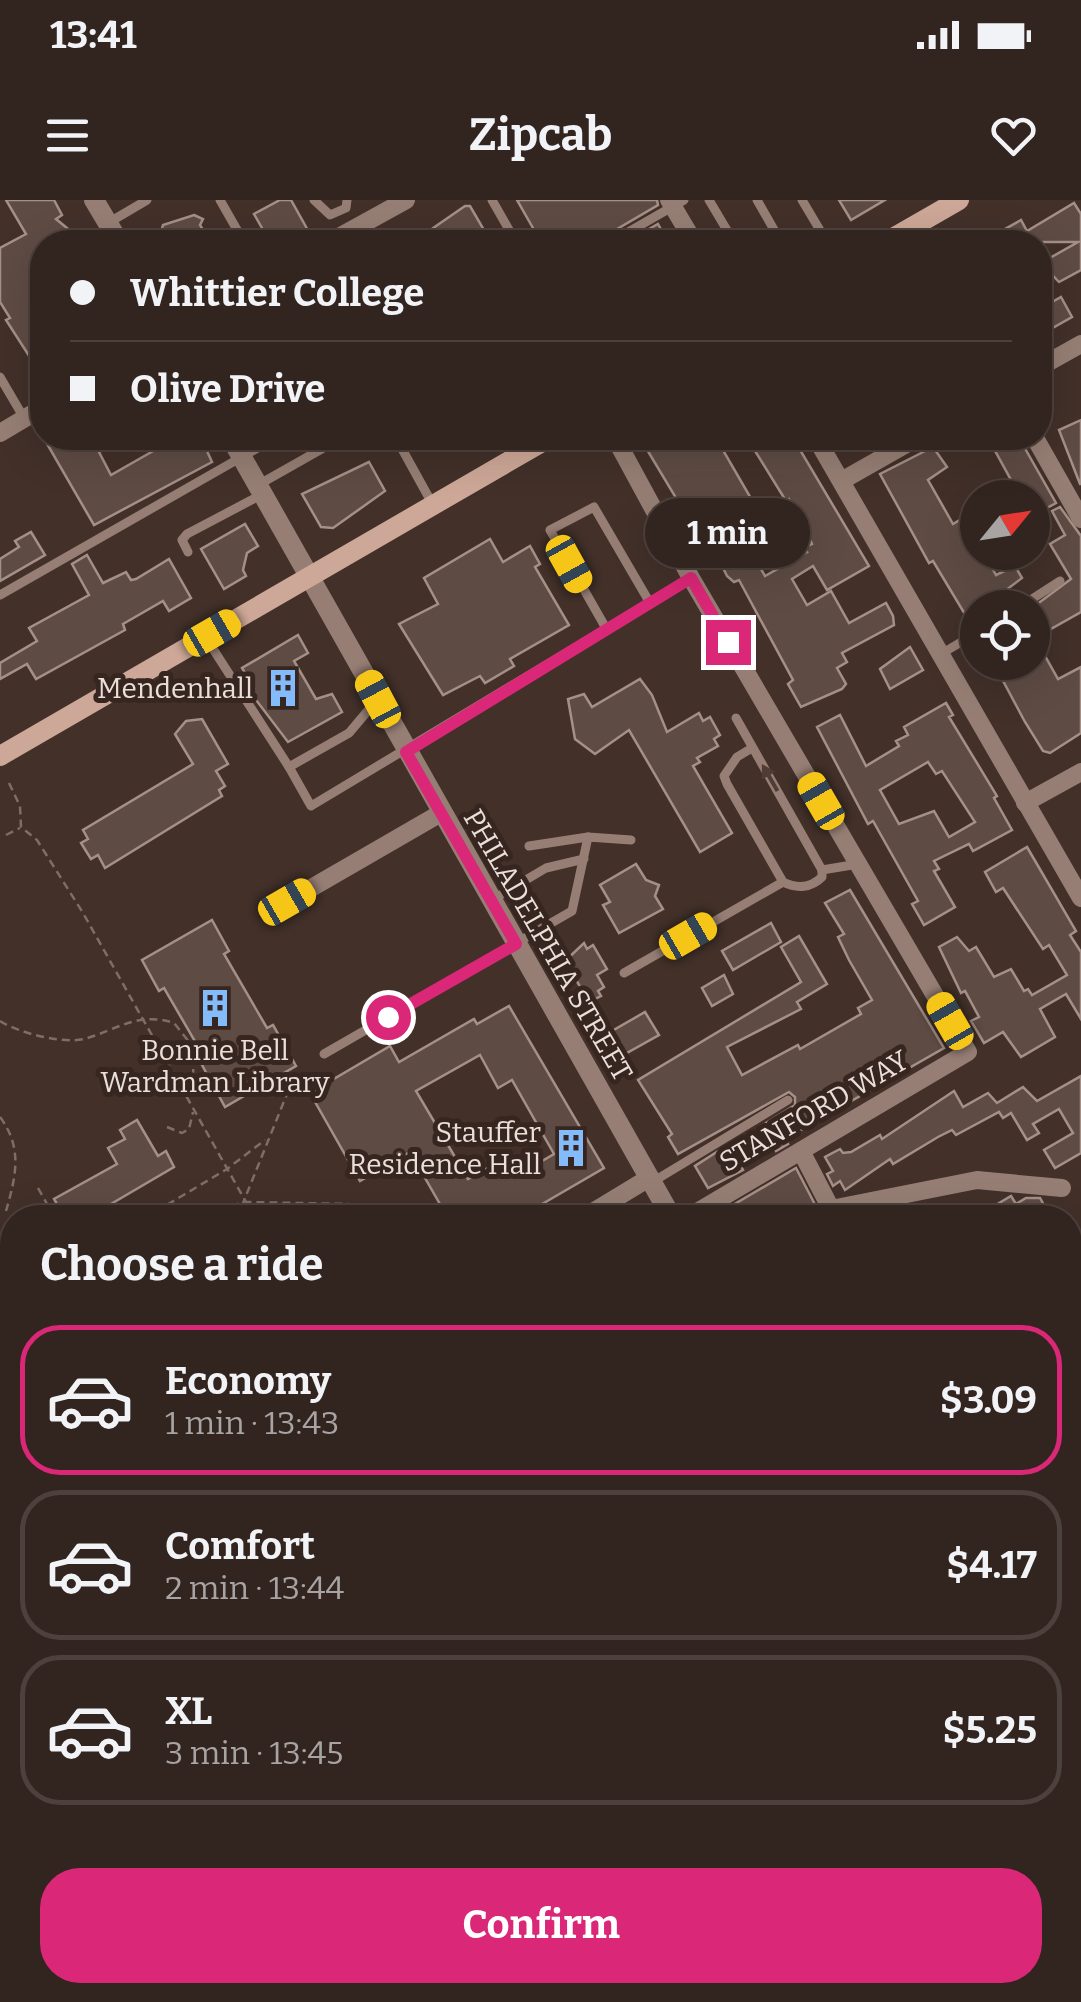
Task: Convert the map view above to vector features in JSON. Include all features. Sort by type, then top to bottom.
[{"type":"main road","points":[[907,230],[959,200]]},
{"type":"main road","points":[[0,756],[528,450]]},
{"type":"street","points":[[94,200],[112,230]]},
{"type":"street","points":[[352,230],[406,200]]},
{"type":"street","points":[[675,202],[688,230]]},
{"type":"street","points":[[1052,360],[1081,344]]},
{"type":"street","points":[[0,433],[30,415]]},
{"type":"street","name":"PHILADELPHIA STREET","points":[[238,450],[664,1205]]},
{"type":"street","points":[[622,450],[691,578],[858,864]]},
{"type":"street","points":[[824,450],[1081,898]]},
{"type":"street","points":[[843,480],[896,450]]},
{"type":"street","points":[[1042,450],[1081,519]]},
{"type":"street","points":[[1025,803],[1081,772]]},
{"type":"street","points":[[287,902],[441,813]]},
{"type":"street","name":"STANFORD WAY","points":[[709,1205],[968,1052],[858,864]]},
{"type":"street","points":[[801,1151],[829,1205]]},
{"type":"street","points":[[606,1205],[650,1180]]},
{"type":"street","points":[[851,1205],[977,1180],[1062,1188]]},
{"type":"lane","points":[[108,223],[147,200]]},
{"type":"lane","points":[[220,200],[237,230]]},
{"type":"lane","points":[[314,200],[330,216],[346,208],[348,200]]},
{"type":"lane","points":[[492,200],[509,230]]},
{"type":"lane","points":[[709,200],[727,230]]},
{"type":"lane","points":[[757,200],[774,230]]},
{"type":"lane","points":[[802,200],[820,230]]},
{"type":"lane","points":[[630,230],[675,202]]},
{"type":"lane","points":[[0,377],[24,418]]},
{"type":"lane","points":[[0,596],[253,450]]},
{"type":"lane","points":[[188,552],[182,540],[186,534],[322,450]]},
{"type":"lane","points":[[403,450],[433,505]]},
{"type":"lane","points":[[606,630],[550,530],[594,506],[650,604]]},
{"type":"lane","points":[[206,636],[311,806],[691,578]]},
{"type":"lane","points":[[1047,590],[1060,582]]},
{"type":"lane","points":[[941,654],[960,643]]},
{"type":"lane","points":[[289,767],[349,733],[378,699]]},
{"type":"lane","points":[[736,718],[822,870],[822,877],[811,886],[793,887],[783,882],[724,776],[737,757],[752,748]]},
{"type":"lane","points":[[324,1054],[572,911],[588,837]]},
{"type":"lane","points":[[529,846],[588,837],[631,840]]},
{"type":"lane","points":[[491,900],[546,868],[584,859]]},
{"type":"lane","points":[[822,870],[858,864]]},
{"type":"lane","points":[[624,973],[783,882]]},
{"type":"lane","points":[[650,1180],[788,1100]]},
{"type":"path","points":[[10,783],[20,806],[21,827],[38,840],[248,1205]]},
{"type":"path","points":[[6,835],[21,827]]},
{"type":"path","points":[[0,1021],[62,1039],[80,1040],[140,1018],[174,1023],[194,1048],[193,1076],[182,1092]]},
{"type":"path","points":[[245,1205],[293,1079]]},
{"type":"path","points":[[168,1127],[182,1132],[188,1129],[193,1110]]},
{"type":"path","points":[[0,1117],[16,1151],[16,1173],[8,1205]]},
{"type":"path","points":[[167,1205],[227,1169],[268,1137]]},
{"type":"path","points":[[38,1188],[48,1205]]},
{"type":"path","points":[[232,1205],[350,1204]]},
{"type":"building","points":[[6,200],[54,200],[62,215],[56,219],[69,230],[30,230],[30,357],[6,320],[10,318],[0,302],[0,248],[26,234]]},
{"type":"building","points":[[280,200],[291,200],[308,230],[263,230],[254,214]]},
{"type":"building","points":[[517,200],[657,200],[658,205],[616,230],[534,230]]},
{"type":"building","points":[[839,200],[885,200],[851,220]]},
{"type":"building","points":[[1074,203],[1081,214],[1081,270],[1059,282],[1052,275],[1052,257],[1078,242],[1052,242],[1052,230],[1029,230]]},
{"type":"building","points":[[470,206],[484,230],[430,230]]},
{"type":"building","points":[[194,215],[203,219],[203,230],[162,230],[163,225]]},
{"type":"building","points":[[1021,220],[1026,230],[1003,230]]},
{"type":"building","points":[[1061,297],[1072,317],[1052,328],[1052,302]]},
{"type":"building","points":[[1081,420],[1081,484],[1080,484],[1059,430]]},
{"type":"building","points":[[51,450],[103,450],[99,452],[111,475],[155,450],[206,450],[212,462],[94,525]]},
{"type":"building","points":[[647,450],[723,450],[756,507],[733,520],[765,576],[807,552],[804,548],[812,544],[789,499],[786,501],[754,450],[800,450],[869,566],[827,590],[813,566],[792,579],[807,605],[831,591],[849,623],[886,603],[894,625],[842,653],[847,662],[837,668],[846,684],[842,689],[801,707],[788,684],[793,680],[739,580],[734,582],[727,576],[709,539],[689,510],[685,513]]},
{"type":"building","points":[[927,450],[935,450],[947,467],[928,480],[953,524],[960,520],[960,570],[993,570],[996,575],[1017,570],[1022,578],[1006,590],[960,590],[960,606],[933,561],[929,563],[880,474]]},
{"type":"building","points":[[995,450],[1026,450],[1043,480],[1011,480]]},
{"type":"building","points":[[369,462],[385,491],[333,528],[321,527],[302,494]]},
{"type":"building","points":[[1060,507],[1081,536],[1081,612],[1050,630],[1050,595],[1071,579],[1050,544],[1065,535],[1052,511]]},
{"type":"building","points":[[245,524],[258,546],[247,553],[243,570],[246,576],[224,589],[201,549]]},
{"type":"building","points":[[31,532],[45,555],[0,581],[0,559],[19,547],[15,541]]},
{"type":"building","points":[[490,539],[503,562],[530,546],[540,564],[535,567],[569,625],[510,659],[514,666],[485,683],[480,676],[443,695],[399,624],[438,604],[424,578]]},
{"type":"building","points":[[87,555],[103,583],[126,572],[131,580],[136,579],[169,559],[191,598],[169,611],[163,601],[123,624],[125,630],[36,679],[27,664],[0,679],[0,663],[37,641],[29,628],[89,595],[72,564]]},
{"type":"building","name":"Mendenhall","points":[[298,635],[308,653],[294,661],[316,699],[332,694],[342,712],[288,742],[250,692],[254,688],[242,668]]},
{"type":"building","points":[[910,647],[923,670],[890,689],[880,669]]},
{"type":"building","points":[[1050,665],[1058,679],[1081,667],[1081,733],[1050,753],[1043,751],[1003,680],[1050,680]]},
{"type":"building","points":[[640,679],[652,695],[667,732],[699,713],[703,721],[710,717],[720,735],[714,739],[718,746],[697,758],[700,762],[693,766],[732,833],[700,852],[629,730],[595,754],[575,739],[568,699],[584,694],[592,707]]},
{"type":"building","points":[[946,703],[953,715],[949,717],[997,796],[994,798],[1012,830],[973,851],[969,844],[934,861],[939,869],[934,871],[955,907],[924,925],[912,904],[918,901],[873,821],[868,824],[817,727],[840,715],[866,766],[899,746],[896,741],[908,735],[904,727]],"holes":[[[928,762],[936,774],[942,771],[975,822],[949,837],[934,811],[899,824],[880,790]]]},
{"type":"building","points":[[202,719],[228,764],[216,771],[225,786],[219,790],[222,796],[105,868],[98,855],[91,859],[81,843],[88,839],[83,830],[193,764],[175,734],[186,721]]},
{"type":"building","points":[[1027,847],[1076,931],[1070,935],[1081,952],[1081,1019],[1066,994],[1040,1009],[1055,1037],[1021,1057],[1003,1032],[984,1043],[971,1021],[979,1017],[965,991],[961,993],[939,947],[957,937],[969,951],[976,947],[994,977],[1011,969],[1024,991],[1028,989],[1032,995],[1067,975],[1049,945],[1043,949],[1003,888],[996,892],[985,872]]},
{"type":"building","points":[[636,864],[646,880],[659,885],[655,896],[663,909],[619,933],[603,905],[610,902],[600,885]]},
{"type":"building","points":[[850,890],[944,1048],[785,1139],[788,1144],[776,1151],[761,1126],[795,1105],[795,1097],[789,1092],[678,1154],[668,1137],[672,1134],[638,1080],[801,982],[781,947],[799,936],[827,984],[797,1002],[801,1009],[727,1047],[742,1075],[798,1045],[800,1049],[861,1014],[858,1008],[872,1000],[838,937],[844,934],[825,903]]},
{"type":"building","name":"Bonnie Bell Wardman Library","points":[[212,920],[229,951],[224,954],[267,1028],[273,1025],[296,1066],[225,1107],[202,1065],[207,1062],[164,988],[159,991],[142,960]]},
{"type":"building","points":[[771,923],[781,942],[733,970],[722,951]]},
{"type":"building","points":[[584,943],[587,949],[593,945],[607,969],[597,975],[604,987],[598,991],[601,996],[589,1002],[565,961]]},
{"type":"building","points":[[724,975],[733,994],[712,1006],[702,988]]},
{"type":"building","points":[[509,1006],[604,1168],[540,1205],[441,1205],[410,1152],[360,1181],[310,1093],[390,1046],[399,1062],[474,1019],[477,1024]],"holes":[[[480,1055],[498,1088],[512,1080],[554,1154],[523,1172],[512,1154],[468,1179],[416,1091]]]},
{"type":"building","points":[[645,1012],[659,1035],[625,1054],[612,1031]]},
{"type":"building","points":[[1081,1076],[1081,1153],[1055,1168],[1044,1150],[1073,1133],[1059,1109],[1033,1124],[1039,1133],[1027,1140],[1011,1113],[1003,1118],[999,1112],[956,1135],[952,1130],[893,1164],[890,1159],[845,1190],[840,1181],[833,1186],[827,1174],[833,1171],[825,1157],[840,1149],[843,1153],[851,1152],[880,1135],[882,1139],[954,1091],[963,1107],[988,1093],[997,1103],[1023,1087],[1037,1101]]},
{"type":"building","points":[[137,1120],[158,1156],[166,1151],[174,1167],[109,1205],[57,1205],[54,1199],[117,1164],[108,1148],[125,1139],[120,1130]]},
{"type":"building","points":[[723,1148],[732,1164],[738,1161],[743,1170],[708,1188],[695,1166]]},
{"type":"building","points":[[796,1168],[815,1205],[733,1205]]},
{"type":"building","points":[[1011,1196],[1016,1204],[1026,1198],[1040,1198],[1044,1205],[996,1205]]},
{"type":"place","name":"Mendenhall","points":[[283,688]]},
{"type":"place","name":"Bonnie Bell Wardman Library","points":[[215,1008]]},
{"type":"place","name":"Stauffer Residence Hall","points":[[571,1148]]},
{"type":"route","points":[[388,1017],[516,944],[406,752],[691,578],[728,642]]}]
